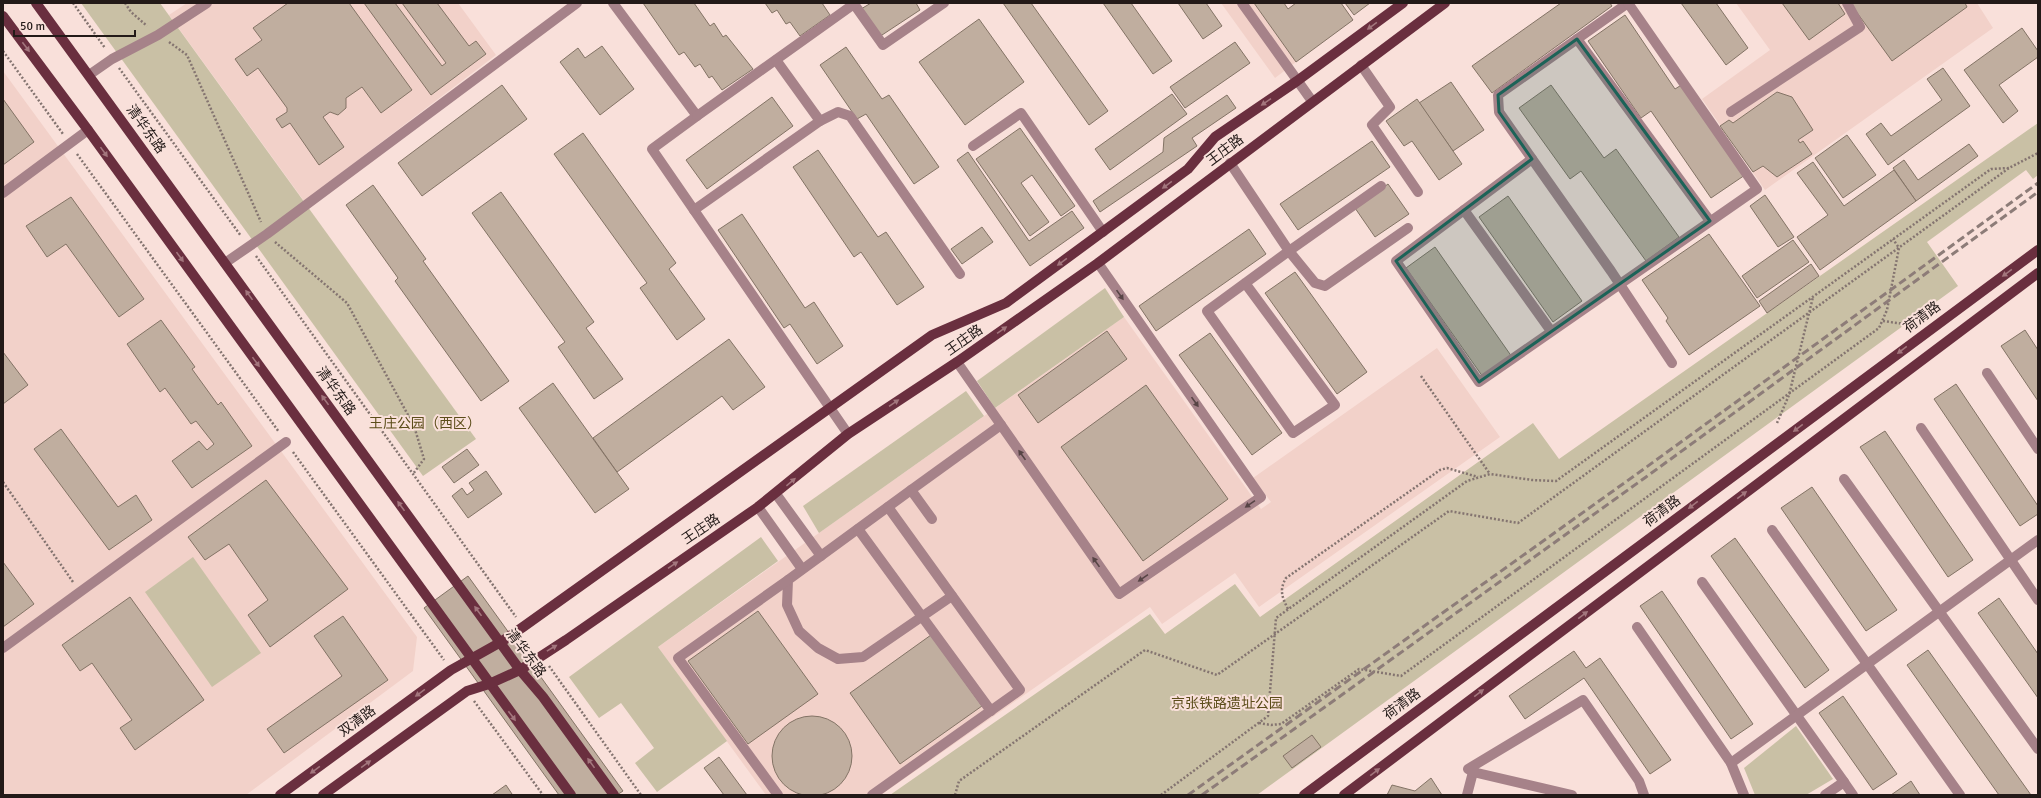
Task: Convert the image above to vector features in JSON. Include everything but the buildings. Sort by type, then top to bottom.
[{"type":"main road","name":"清华东路","points":[[36,3],[520,670],[543,697],[614,795]]},
{"type":"main road","name":"王庄路","points":[[451,670],[501,642],[523,627],[932,335],[1006,303],[1188,170],[1215,137],[1298,81],[1403,3]]},
{"type":"main road","name":"王庄路","points":[[467,691],[489,684],[520,670],[758,508],[848,434],[957,362],[1098,263],[1312,101],[1445,3]]},
{"type":"main road","points":[[3,16],[88,130],[470,658],[571,795]]},
{"type":"main road","name":"荷清路","points":[[1304,795],[2038,250]]},
{"type":"main road","points":[[1344,795],[2038,273]]},
{"type":"main road","name":"双清路","points":[[280,795],[451,670]]},
{"type":"main road","points":[[323,795],[467,691]]},
{"type":"street","points":[[89,75],[112,58],[158,35],[207,3]]},
{"type":"street","points":[[225,263],[249,247],[577,3]]},
{"type":"street","points":[[613,3],[697,116]]},
{"type":"street","points":[[848,434],[652,149],[853,4],[883,45],[944,3]]},
{"type":"street","points":[[1242,3],[1312,101]]},
{"type":"street","points":[[1532,159],[1396,261],[1479,382],[1620,283],[1757,189],[1628,3],[1498,95],[1499,112],[1620,283],[1672,362]]},
{"type":"street","points":[[1731,112],[1860,27],[1847,3]]},
{"type":"street","points":[[1577,39],[1710,221]]},
{"type":"street","points":[[776,60],[820,121]]},
{"type":"street","points":[[1361,65],[1390,107],[1372,125],[1418,192]]},
{"type":"street","points":[[694,210],[820,121],[838,112],[850,116],[960,274]]},
{"type":"street","points":[[973,146],[1021,113],[1103,232]]},
{"type":"street","points":[[3,193],[88,130]]},
{"type":"street","points":[[1230,163],[1289,251],[1316,283],[1325,286],[1408,228]]},
{"type":"street","points":[[1245,283],[1335,405],[1293,433],[1207,311],[1245,283],[1289,251],[1381,186]]},
{"type":"street","points":[[1464,210],[1551,331]]},
{"type":"street","points":[[957,362],[1119,594],[1261,497],[1098,263]]},
{"type":"street","points":[[1987,373],[2038,449]]},
{"type":"street","points":[[778,795],[678,658],[1001,425]]},
{"type":"street","points":[[1921,428],[2038,600]]},
{"type":"street","points":[[3,648],[286,442]]},
{"type":"street","points":[[1844,479],[2038,749]]},
{"type":"street","points":[[911,490],[932,519]]},
{"type":"street","points":[[776,494],[821,556]]},
{"type":"street","points":[[872,795],[1020,690],[888,507]]},
{"type":"street","points":[[758,508],[802,569]]},
{"type":"street","points":[[858,529],[990,711]]},
{"type":"street","points":[[1772,530],[1960,795]]},
{"type":"street","points":[[1731,763],[2038,540]]},
{"type":"street","points":[[788,580],[787,605],[799,631],[818,648],[838,659],[863,657],[952,596]]},
{"type":"street","points":[[1702,582],[1853,795]]},
{"type":"street","points":[[1637,627],[1731,763],[1744,795]]},
{"type":"street","points":[[1572,795],[1473,772],[1468,769],[1583,700],[1639,781],[1644,795]]},
{"type":"street","points":[[1467,795],[1473,772]]},
{"type":"street","points":[[1825,795],[1844,782]]},
{"type":"path","points":[[73,3],[523,627]]},
{"type":"path","points":[[3,52],[451,670]]},
{"type":"path","points":[[955,795],[959,781],[1145,650],[1216,675],[1449,511],[1518,523],[2009,168],[2038,153]]},
{"type":"path","points":[[1162,795],[1268,716],[1276,618],[1467,481],[1490,474],[1532,480],[1556,481],[1991,169],[2009,168]]},
{"type":"path","points":[[1259,723],[1271,725],[1281,724],[1359,669],[1401,676],[1879,328],[1883,321],[1899,248],[1893,239]]},
{"type":"path","points":[[1776,423],[1789,395],[1814,296]]},
{"type":"path","points":[[1883,321],[1911,325]]},
{"type":"path","points":[[1421,376],[1490,474]]},
{"type":"path","points":[[1288,610],[1281,596],[1281,586],[1286,578],[1440,470],[1447,468],[1478,477]]},
{"type":"path","points":[[3,482],[80,592]]},
{"type":"path","points":[[541,655],[641,795]]},
{"type":"path","points":[[467,691],[544,795]]},
{"type":"highlighted area","points":[[1577,39],[1710,221],[1479,382],[1396,261],[1532,159],[1499,112],[1498,95]]},
{"type":"shaded area","points":[[187,3],[458,3],[496,55],[304,201],[169,15]]},
{"type":"shaded area","points":[[1221,3],[1254,3],[1296,62],[1275,78]]},
{"type":"shaded area","points":[[1736,3],[1977,3],[1993,28],[1765,190],[1702,99],[1770,50]]},
{"type":"shaded area","points":[[3,71],[417,637],[413,671],[246,795],[3,795]]},
{"type":"shaded area","points":[[1124,317],[1261,509],[1271,502],[1253,478],[1437,348],[1500,437],[1259,607],[1235,573],[1162,624],[1150,607],[881,795],[766,795],[658,647]]},
{"type":"green space","name":"王庄公园（西区）","points":[[81,3],[160,3],[476,439],[423,476]]},
{"type":"green space","name":"京张铁路遗址公园","points":[[2038,123],[2038,175],[2033,179],[2026,170],[1927,242],[1958,286],[1257,795],[890,795],[1150,614],[1165,634],[1235,584],[1260,617],[1533,423],[1559,459]]},
{"type":"green space","points":[[1105,288],[1124,317],[995,408],[977,381]]},
{"type":"green space","points":[[966,391],[984,416],[819,533],[803,506]]},
{"type":"green space","points":[[761,537],[778,561],[658,647],[727,741],[657,792],[635,763],[654,748],[621,703],[599,718],[569,677]]},
{"type":"green space","points":[[193,557],[261,653],[212,687],[145,592]]},
{"type":"green space","points":[[1796,726],[1833,779],[1806,795],[1755,795],[1744,768]]},
{"type":"railway","points":[[1188,795],[1641,471],[2038,183]]},
{"type":"railway","points":[[1202,795],[1646,477],[2038,192]]}]
